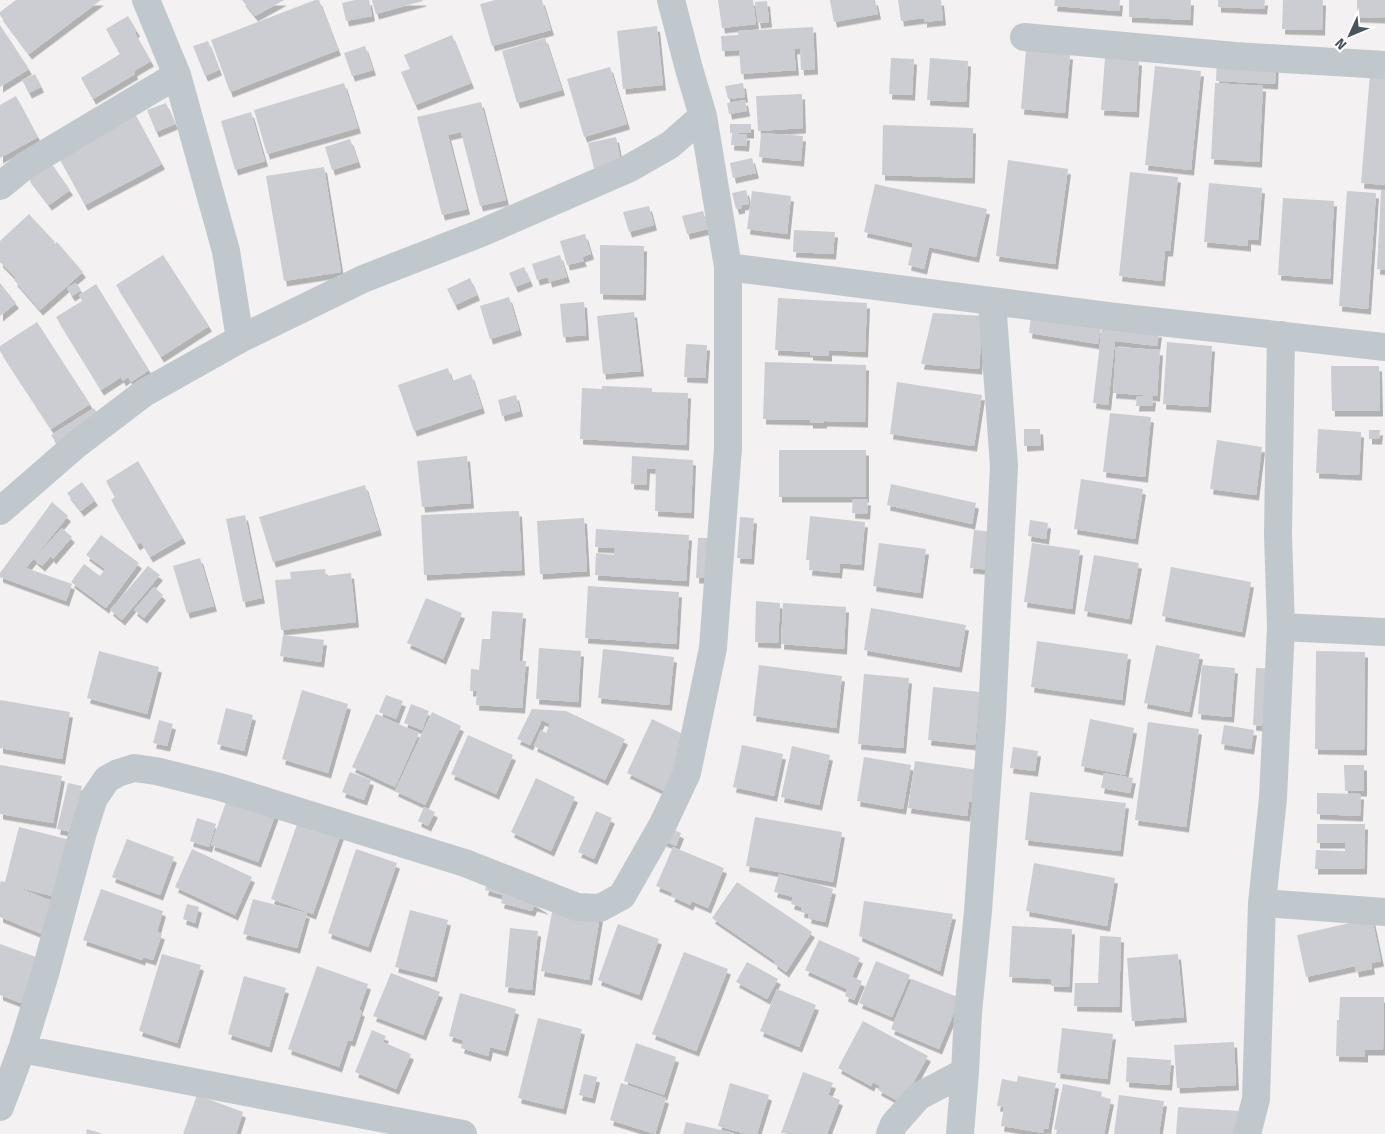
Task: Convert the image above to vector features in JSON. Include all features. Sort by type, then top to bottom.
[{"type":"street","points":[[0,1107],[22,1049],[45,974],[82,832],[94,798],[107,779],[118,772],[134,768],[156,771],[220,787],[456,860],[577,907],[600,908],[622,896],[663,824],[687,773],[712,648],[728,448],[728,267],[704,116],[689,69],[671,0]]},
{"type":"street","points":[[155,4],[226,251],[240,339]]},
{"type":"street","points":[[1024,37],[1236,56],[1385,65]]},
{"type":"street","points":[[0,186],[26,165],[176,75]]},
{"type":"street","points":[[0,511],[78,444],[144,393],[240,339],[363,279],[481,233],[628,169],[670,145],[704,116]]},
{"type":"street","points":[[728,267],[992,302],[1385,347]]},
{"type":"street","points":[[960,1134],[992,716],[1004,466],[992,302]]},
{"type":"street","points":[[1246,1134],[1256,1099],[1262,903],[1273,798],[1282,627],[1278,535],[1281,335]]},
{"type":"street","points":[[1282,627],[1385,632]]},
{"type":"street","points":[[1262,903],[1385,912]]},
{"type":"street","points":[[22,1049],[463,1134]]},
{"type":"street","points":[[890,1134],[894,1124],[919,1096],[965,1072]]},
{"type":"building","points":[[16,0],[101,0],[29,54],[0,15],[0,12]]},
{"type":"building","points":[[242,0],[284,0],[255,16]]},
{"type":"building","points":[[319,0],[338,50],[230,92],[211,40]]},
{"type":"building","points":[[355,0],[369,0],[372,16],[346,21],[342,3]]},
{"type":"building","points":[[372,0],[423,0],[423,1],[376,14]]},
{"type":"building","points":[[495,0],[542,0],[551,30],[492,46],[480,4]]},
{"type":"building","points":[[718,0],[753,0],[756,24],[722,28]]},
{"type":"building","points":[[830,0],[875,0],[878,14],[834,22]]},
{"type":"building","points":[[898,0],[941,0],[943,20],[924,22],[924,18],[901,21]]},
{"type":"building","points":[[1055,0],[1120,0],[1119,11],[1054,6]]},
{"type":"building","points":[[1129,0],[1191,0],[1190,20],[1129,17]]},
{"type":"building","points":[[1218,0],[1265,0],[1264,9],[1218,7]]},
{"type":"building","points":[[1283,0],[1323,0],[1322,30],[1282,29]]},
{"type":"building","points":[[1357,0],[1385,0],[1385,18],[1357,17]]},
{"type":"building","points":[[767,1],[769,22],[758,23],[755,2]]},
{"type":"building","points":[[128,16],[137,31],[135,33],[151,61],[134,71],[135,74],[93,99],[81,78],[120,54],[106,29]]},
{"type":"building","points":[[0,25],[29,69],[0,87]]},
{"type":"building","points":[[657,26],[663,85],[623,89],[617,31]]},
{"type":"building","points":[[813,27],[815,69],[801,70],[800,48],[794,49],[796,70],[741,74],[739,50],[722,51],[721,36],[738,35],[738,31]]},
{"type":"building","points":[[452,35],[471,83],[415,105],[401,72],[410,69],[404,55]]},
{"type":"building","points":[[545,38],[562,90],[517,103],[502,51]]},
{"type":"building","points":[[208,41],[219,70],[205,76],[193,46]]},
{"type":"building","points":[[365,46],[373,70],[352,76],[344,53]]},
{"type":"building","points":[[1026,50],[1070,54],[1065,113],[1021,109]]},
{"type":"building","points":[[1217,57],[1276,59],[1275,84],[1216,81]]},
{"type":"building","points":[[891,58],[914,59],[912,95],[889,94]]},
{"type":"building","points":[[930,58],[968,61],[966,102],[927,100]]},
{"type":"building","points":[[1105,58],[1139,60],[1136,112],[1101,110]]},
{"type":"building","points":[[1155,66],[1201,71],[1191,170],[1145,165]]},
{"type":"building","points":[[610,67],[627,124],[584,137],[567,79]]},
{"type":"building","points":[[35,74],[41,87],[29,93],[22,80]]},
{"type":"building","points":[[1370,74],[1385,76],[1385,185],[1361,183]]},
{"type":"building","points":[[344,83],[358,128],[267,154],[254,110]]},
{"type":"building","points":[[743,83],[745,97],[728,99],[725,86]]},
{"type":"building","points":[[1215,83],[1263,86],[1259,162],[1211,159]]},
{"type":"building","points":[[802,94],[803,128],[758,131],[756,96]]},
{"type":"building","points":[[16,96],[38,137],[0,158],[0,105]]},
{"type":"building","points":[[745,100],[747,111],[729,114],[727,103]]},
{"type":"building","points":[[481,102],[506,200],[480,206],[461,132],[448,135],[467,209],[442,215],[417,117]]},
{"type":"building","points":[[166,103],[175,124],[156,132],[147,110]]},
{"type":"building","points":[[134,112],[162,164],[85,205],[57,154]]},
{"type":"building","points":[[251,112],[265,161],[235,170],[221,121]]},
{"type":"building","points":[[730,124],[751,124],[751,133],[730,133]]},
{"type":"building","points":[[883,125],[973,128],[972,178],[882,175]]},
{"type":"building","points":[[732,133],[747,135],[746,146],[731,145]]},
{"type":"building","points":[[761,133],[803,136],[801,161],[759,157]]},
{"type":"building","points":[[616,137],[621,163],[595,173],[588,143]]},
{"type":"building","points":[[350,139],[358,162],[332,170],[325,147]]},
{"type":"building","points":[[752,158],[756,173],[733,178],[730,163]]},
{"type":"building","points":[[49,160],[70,190],[49,205],[27,176]]},
{"type":"building","points":[[1008,160],[1068,169],[1055,264],[996,256]]},
{"type":"building","points":[[324,167],[341,272],[284,281],[266,176]]},
{"type":"building","points":[[1130,172],[1178,177],[1170,251],[1165,251],[1162,281],[1119,276]]},
{"type":"building","points":[[1209,183],[1262,188],[1258,240],[1248,239],[1248,246],[1204,242]]},
{"type":"building","points":[[875,184],[987,209],[976,257],[929,247],[924,269],[908,265],[913,243],[864,232]]},
{"type":"building","points":[[746,190],[749,204],[742,205],[742,208],[736,209],[732,193]]},
{"type":"building","points":[[1381,190],[1385,190],[1385,270],[1377,269]]},
{"type":"building","points":[[752,191],[791,196],[787,234],[747,229]]},
{"type":"building","points":[[1347,191],[1376,193],[1368,309],[1339,306]]},
{"type":"building","points":[[1283,198],[1334,201],[1330,279],[1278,275]]},
{"type":"building","points":[[649,206],[654,225],[629,232],[623,212]]},
{"type":"building","points":[[703,211],[708,229],[687,234],[682,216]]},
{"type":"building","points":[[29,214],[55,242],[27,268],[57,242],[83,272],[40,310],[14,280],[16,278],[0,262],[0,241]]},
{"type":"building","points":[[794,230],[835,232],[833,254],[793,252]]},
{"type":"building","points":[[585,234],[591,254],[582,257],[584,261],[567,265],[560,241]]},
{"type":"building","points":[[600,245],[644,246],[643,295],[600,294]]},
{"type":"building","points":[[163,255],[209,326],[161,357],[116,285]]},
{"type":"building","points":[[560,255],[567,277],[549,282],[548,277],[537,280],[532,264]]},
{"type":"building","points":[[524,267],[530,281],[515,287],[509,273]]},
{"type":"building","points":[[470,278],[477,295],[455,305],[447,289]]},
{"type":"building","points":[[0,283],[16,303],[0,316]]},
{"type":"building","points":[[76,283],[81,290],[72,296],[67,288]]},
{"type":"building","points":[[96,284],[149,370],[131,382],[128,377],[123,381],[121,377],[101,390],[56,317],[82,301],[79,295]]},
{"type":"building","points":[[509,297],[519,330],[490,339],[480,306]]},
{"type":"building","points":[[778,298],[867,303],[865,352],[829,350],[829,356],[810,355],[810,352],[775,350]]},
{"type":"building","points":[[584,302],[586,335],[563,337],[560,304]]},
{"type":"building","points":[[634,312],[641,371],[603,374],[597,316]]},
{"type":"building","points":[[933,313],[983,316],[979,369],[921,364]]},
{"type":"building","points":[[1031,317],[1101,328],[1098,344],[1029,333]]},
{"type":"building","points":[[37,322],[90,404],[51,429],[0,351],[0,346]]},
{"type":"building","points":[[1102,326],[1159,332],[1157,346],[1115,341],[1108,405],[1093,403]]},
{"type":"building","points":[[1167,342],[1212,346],[1208,407],[1163,404]]},
{"type":"building","points":[[686,344],[707,345],[705,378],[684,377]]},
{"type":"building","points":[[1116,347],[1160,350],[1157,396],[1113,393]]},
{"type":"building","points":[[765,362],[866,365],[865,422],[824,421],[824,423],[810,423],[810,420],[763,419]]},
{"type":"building","points":[[1331,366],[1379,366],[1380,411],[1332,411]]},
{"type":"building","points":[[448,368],[452,381],[471,374],[482,408],[414,431],[398,385]]},
{"type":"building","points":[[897,382],[982,395],[974,446],[890,434]]},
{"type":"building","points":[[602,386],[652,388],[652,392],[688,393],[686,445],[580,439],[582,388],[602,389]]},
{"type":"building","points":[[516,395],[520,411],[502,416],[498,400]]},
{"type":"building","points":[[1137,396],[1153,397],[1152,406],[1136,406]]},
{"type":"building","points":[[94,408],[104,423],[61,450],[51,435]]},
{"type":"building","points":[[1110,413],[1151,417],[1145,477],[1103,472]]},
{"type":"building","points":[[1024,429],[1040,429],[1041,445],[1024,446]]},
{"type":"building","points":[[1318,429],[1361,432],[1359,475],[1316,473]]},
{"type":"building","points":[[1369,430],[1380,430],[1379,439],[1369,439]]},
{"type":"building","points":[[1217,440],[1262,447],[1256,495],[1210,489]]},
{"type":"building","points":[[779,450],[866,450],[866,497],[779,497]]},
{"type":"building","points":[[467,456],[471,503],[422,507],[417,461]]},
{"type":"building","points":[[632,456],[693,460],[691,513],[655,511],[656,469],[647,468],[646,485],[631,484]]},
{"type":"building","points":[[138,461],[183,538],[150,557],[141,542],[137,545],[111,500],[115,497],[106,481]]},
{"type":"building","points":[[1081,479],[1143,489],[1135,539],[1074,529]]},
{"type":"building","points":[[82,482],[95,500],[81,511],[67,493]]},
{"type":"building","points":[[891,484],[976,503],[972,524],[887,505]]},
{"type":"building","points":[[365,485],[379,530],[273,562],[259,517]]},
{"type":"building","points":[[853,499],[868,500],[867,514],[852,513]]},
{"type":"building","points":[[52,502],[68,516],[26,568],[72,584],[66,601],[0,577],[0,573]]},
{"type":"building","points":[[519,511],[522,570],[424,575],[421,515]]},
{"type":"building","points":[[245,515],[262,598],[243,602],[226,519]]},
{"type":"building","points":[[810,516],[865,522],[861,565],[840,563],[839,573],[809,570],[810,560],[806,560]]},
{"type":"building","points":[[740,517],[754,518],[751,559],[737,558]]},
{"type":"building","points":[[584,518],[587,571],[540,574],[537,521]]},
{"type":"building","points":[[1030,520],[1048,523],[1046,539],[1028,536]]},
{"type":"building","points":[[62,528],[72,537],[53,559],[51,556],[42,566],[34,559]]},
{"type":"building","points":[[596,529],[689,535],[686,581],[595,575],[596,553],[614,555],[614,548],[595,547]]},
{"type":"building","points":[[974,530],[996,532],[992,570],[970,568]]},
{"type":"building","points":[[101,535],[139,563],[106,608],[71,582],[84,564],[100,576],[105,569],[86,555]]},
{"type":"building","points":[[698,538],[714,538],[713,578],[696,578]]},
{"type":"building","points":[[879,543],[926,549],[920,593],[873,586]]},
{"type":"building","points":[[1032,543],[1080,550],[1072,609],[1024,602]]},
{"type":"building","points":[[1094,555],[1139,563],[1129,619],[1084,611]]},
{"type":"building","points":[[200,558],[214,606],[187,613],[173,566]]},
{"type":"building","points":[[148,566],[160,575],[122,620],[110,610]]},
{"type":"building","points":[[1171,567],[1251,582],[1242,632],[1162,616]]},
{"type":"building","points":[[325,569],[326,576],[351,573],[356,622],[281,630],[275,580],[291,579],[290,572]]},
{"type":"building","points":[[588,586],[679,592],[676,644],[585,638]]},
{"type":"building","points":[[154,587],[163,595],[144,618],[134,610]]},
{"type":"building","points":[[426,598],[462,613],[443,659],[407,643]]},
{"type":"building","points":[[756,601],[780,603],[778,643],[755,642]]},
{"type":"building","points":[[783,603],[846,607],[844,649],[781,644]]},
{"type":"building","points":[[871,608],[966,625],[959,667],[864,650]]},
{"type":"building","points":[[492,611],[523,613],[519,661],[526,661],[522,708],[476,705],[477,691],[470,691],[471,669],[479,670],[482,639],[490,639]]},
{"type":"building","points":[[283,635],[324,640],[321,662],[280,656]]},
{"type":"building","points":[[1037,641],[1128,654],[1122,700],[1031,687]]},
{"type":"building","points":[[1156,645],[1200,654],[1189,712],[1144,703]]},
{"type":"building","points":[[539,648],[581,651],[578,702],[536,699]]},
{"type":"building","points":[[603,649],[674,657],[669,705],[598,698]]},
{"type":"building","points":[[99,651],[159,667],[147,714],[87,698]]},
{"type":"building","points":[[1316,651],[1365,652],[1364,750],[1315,749]]},
{"type":"building","points":[[759,665],[842,676],[836,728],[753,716]]},
{"type":"building","points":[[1202,665],[1235,668],[1231,717],[1198,714]]},
{"type":"building","points":[[1256,668],[1275,669],[1272,727],[1253,725]]},
{"type":"building","points":[[864,674],[909,678],[903,748],[858,744]]},
{"type":"building","points":[[933,687],[980,692],[975,745],[928,740]]},
{"type":"building","points":[[302,690],[348,704],[328,773],[282,759]]},
{"type":"building","points":[[386,695],[403,701],[396,719],[379,712]]},
{"type":"building","points":[[0,700],[70,712],[62,759],[0,748]]},
{"type":"building","points":[[411,704],[429,711],[422,730],[404,723]]},
{"type":"building","points":[[226,708],[253,715],[244,751],[217,744]]},
{"type":"building","points":[[532,709],[566,711],[625,739],[605,780],[534,746],[541,730],[546,733],[550,724],[542,720],[530,745],[517,739]]},
{"type":"building","points":[[432,712],[461,726],[425,805],[395,791]]},
{"type":"building","points":[[376,714],[419,733],[395,787],[352,767]]},
{"type":"building","points":[[652,719],[689,737],[664,791],[627,773]]},
{"type":"building","points":[[1090,719],[1134,728],[1125,775],[1081,766]]},
{"type":"building","points":[[159,720],[173,724],[167,746],[153,743]]},
{"type":"building","points":[[1148,722],[1199,729],[1186,827],[1135,820]]},
{"type":"building","points":[[1224,725],[1254,730],[1251,749],[1221,744]]},
{"type":"building","points":[[468,735],[513,755],[496,794],[451,774]]},
{"type":"building","points":[[742,745],[783,754],[774,796],[733,787]]},
{"type":"building","points":[[792,746],[830,755],[819,805],[781,797]]},
{"type":"building","points":[[1013,747],[1038,751],[1035,771],[1010,768]]},
{"type":"building","points":[[864,757],[911,765],[903,809],[857,801]]},
{"type":"building","points":[[915,761],[979,770],[975,802],[969,802],[967,816],[908,808]]},
{"type":"building","points":[[0,765],[62,776],[53,823],[0,814]]},
{"type":"building","points":[[1344,765],[1364,765],[1364,791],[1345,791]]},
{"type":"building","points":[[350,772],[371,780],[364,800],[342,792]]},
{"type":"building","points":[[1104,773],[1133,778],[1130,793],[1101,788]]},
{"type":"building","points":[[536,778],[575,797],[551,851],[511,832]]},
{"type":"building","points":[[68,783],[82,786],[72,832],[57,829]]},
{"type":"building","points":[[1030,792],[1126,803],[1120,851],[1025,840]]},
{"type":"building","points":[[1317,793],[1361,794],[1360,816],[1317,814]]},
{"type":"building","points":[[228,796],[276,813],[258,862],[211,845]]},
{"type":"building","points":[[424,807],[435,812],[428,826],[418,821]]},
{"type":"building","points":[[302,810],[344,825],[313,914],[271,899]]},
{"type":"building","points":[[596,811],[612,818],[594,859],[578,852]]},
{"type":"building","points":[[755,817],[842,832],[833,882],[746,866]]},
{"type":"building","points":[[197,818],[216,824],[209,847],[190,841]]},
{"type":"building","points":[[1317,824],[1365,824],[1364,869],[1315,869],[1316,850],[1345,851],[1345,843],[1317,843]]},
{"type":"building","points":[[19,827],[70,840],[56,897],[17,887],[54,902],[42,934],[0,917],[0,884],[1,881],[5,882]]},
{"type":"building","points":[[667,827],[681,833],[676,846],[661,840]]},
{"type":"building","points":[[127,839],[174,857],[160,895],[112,877]]},
{"type":"building","points":[[673,847],[724,868],[708,908],[692,901],[690,905],[671,896],[673,893],[656,886]]},
{"type":"building","points":[[192,849],[252,877],[235,915],[175,887]]},
{"type":"building","points":[[356,849],[397,863],[368,947],[328,933]]},
{"type":"building","points":[[1034,863],[1115,878],[1107,926],[1026,911]]},
{"type":"building","points":[[489,874],[546,909],[534,906],[532,911],[501,903],[503,895],[485,890]]},
{"type":"building","points":[[779,874],[833,889],[825,922],[808,918],[809,914],[801,912],[802,907],[791,904],[793,897],[774,892]]},
{"type":"building","points":[[737,882],[812,932],[786,972],[774,963],[775,961],[712,918]]},
{"type":"building","points":[[101,889],[163,911],[157,932],[162,934],[153,960],[143,957],[142,960],[83,940]]},
{"type":"building","points":[[253,899],[307,913],[297,948],[243,934]]},
{"type":"building","points":[[864,901],[953,914],[940,971],[859,936]]},
{"type":"building","points":[[187,904],[199,907],[195,923],[183,919]]},
{"type":"building","points":[[553,907],[600,916],[589,980],[541,971]]},
{"type":"building","points":[[410,910],[448,920],[434,977],[395,967]]},
{"type":"building","points":[[1372,918],[1381,961],[1371,963],[1372,969],[1356,972],[1355,966],[1306,977],[1297,935]]},
{"type":"building","points":[[618,924],[659,939],[639,995],[598,980]]},
{"type":"building","points":[[1012,926],[1072,929],[1069,987],[1051,986],[1051,979],[1009,977]]},
{"type":"building","points":[[510,928],[538,931],[532,990],[505,987]]},
{"type":"building","points":[[1100,936],[1121,937],[1119,1007],[1074,1006],[1075,983],[1098,983]]},
{"type":"building","points":[[819,940],[860,958],[852,977],[862,981],[854,1000],[845,996],[847,989],[805,970]]},
{"type":"building","points":[[0,944],[36,957],[21,1003],[0,995]]},
{"type":"building","points":[[684,952],[728,969],[696,1051],[652,1034]]},
{"type":"building","points":[[162,954],[201,965],[177,1043],[139,1031]]},
{"type":"building","points":[[1178,954],[1184,1017],[1132,1021],[1127,958]]},
{"type":"building","points":[[876,961],[910,975],[892,1017],[859,1003]]},
{"type":"building","points":[[747,962],[778,979],[767,999],[736,982]]},
{"type":"building","points":[[317,966],[368,984],[359,1010],[362,1011],[352,1041],[348,1040],[339,1067],[288,1049]]},
{"type":"building","points":[[391,973],[440,992],[423,1035],[373,1016]]},
{"type":"building","points":[[244,976],[286,988],[269,1047],[228,1034]]},
{"type":"building","points":[[912,979],[960,998],[939,1049],[891,1029]]},
{"type":"building","points":[[777,989],[816,1005],[799,1047],[760,1031]]},
{"type":"building","points":[[460,993],[516,1009],[505,1051],[490,1047],[488,1056],[461,1048],[463,1040],[449,1036]]},
{"type":"building","points":[[1340,997],[1384,997],[1383,1050],[1365,1050],[1365,1057],[1336,1056]]},
{"type":"building","points":[[538,1018],[582,1029],[563,1109],[518,1098]]},
{"type":"building","points":[[863,1021],[928,1056],[902,1103],[878,1090],[880,1086],[873,1082],[871,1086],[838,1068]]},
{"type":"building","points":[[1062,1028],[1113,1034],[1107,1079],[1057,1073]]},
{"type":"building","points":[[372,1030],[386,1036],[383,1042],[411,1054],[396,1089],[355,1072]]},
{"type":"building","points":[[1234,1042],[1236,1085],[1177,1088],[1174,1045]]},
{"type":"building","points":[[636,1043],[676,1057],[664,1095],[624,1081]]},
{"type":"building","points":[[1127,1057],[1171,1060],[1169,1085],[1126,1082]]},
{"type":"building","points":[[803,1072],[833,1083],[828,1095],[840,1100],[827,1134],[781,1133]]},
{"type":"building","points":[[584,1074],[597,1077],[592,1098],[579,1095]]},
{"type":"building","points":[[1018,1076],[1056,1083],[1048,1129],[1044,1128],[1043,1133],[1001,1126],[1004,1107],[997,1106],[1002,1079],[1017,1082]]},
{"type":"building","points":[[621,1083],[666,1098],[655,1134],[610,1120]]},
{"type":"building","points":[[730,1083],[769,1095],[757,1134],[746,1134],[718,1126]]},
{"type":"building","points":[[1063,1084],[1102,1092],[1101,1097],[1111,1099],[1104,1134],[1056,1134],[1057,1130],[1054,1129]]},
{"type":"building","points":[[197,1095],[243,1112],[236,1134],[183,1134]]},
{"type":"building","points":[[1119,1095],[1164,1101],[1159,1134],[1114,1134]]},
{"type":"building","points":[[1178,1107],[1239,1111],[1238,1134],[1176,1134]]},
{"type":"building","points":[[686,1122],[734,1133],[734,1134],[683,1134]]},
{"type":"building","points":[[87,1129],[103,1134],[86,1134]]}]
